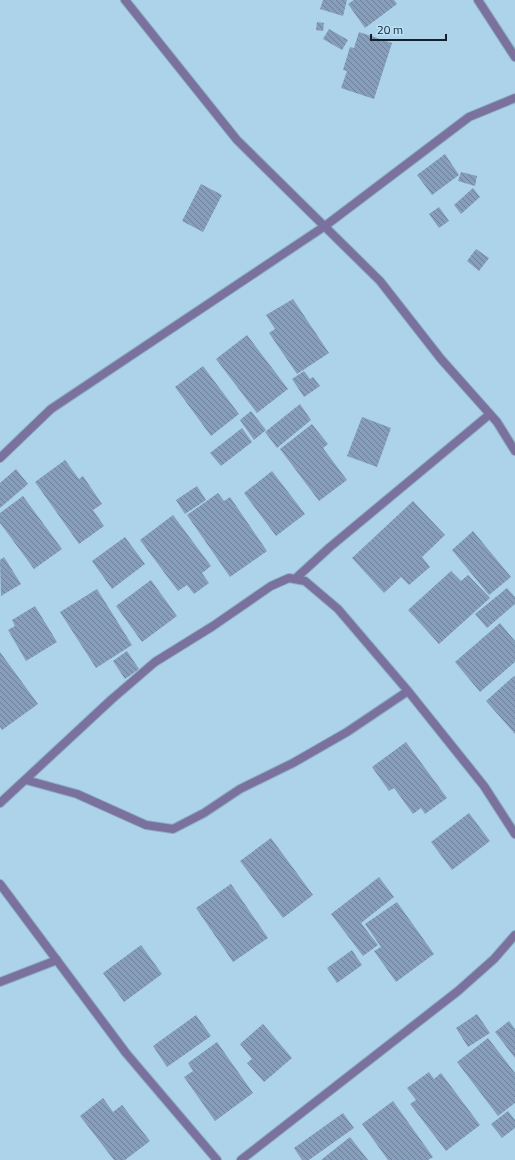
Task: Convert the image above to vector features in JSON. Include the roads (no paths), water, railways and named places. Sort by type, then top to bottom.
[{"type":"street","points":[[125,0],[237,140],[380,281],[441,359],[490,414],[515,452]]},
{"type":"street","points":[[478,0],[515,57]]},
{"type":"street","points":[[0,458],[51,410],[325,226],[469,116],[515,98]]},
{"type":"street","points":[[295,579],[330,547],[490,414]]},
{"type":"street","points":[[0,803],[112,699],[155,662],[213,626],[271,586],[289,578],[304,581],[338,609],[408,691],[484,786],[515,834]]},
{"type":"street","points":[[26,780],[77,794],[146,825],[173,829],[204,813],[240,790],[293,763],[347,732],[408,691]]},
{"type":"street","points":[[0,884],[126,1053],[217,1160]]},
{"type":"street","points":[[241,1160],[458,991],[494,959],[515,935]]},
{"type":"street","points":[[0,982],[57,960]]}]
